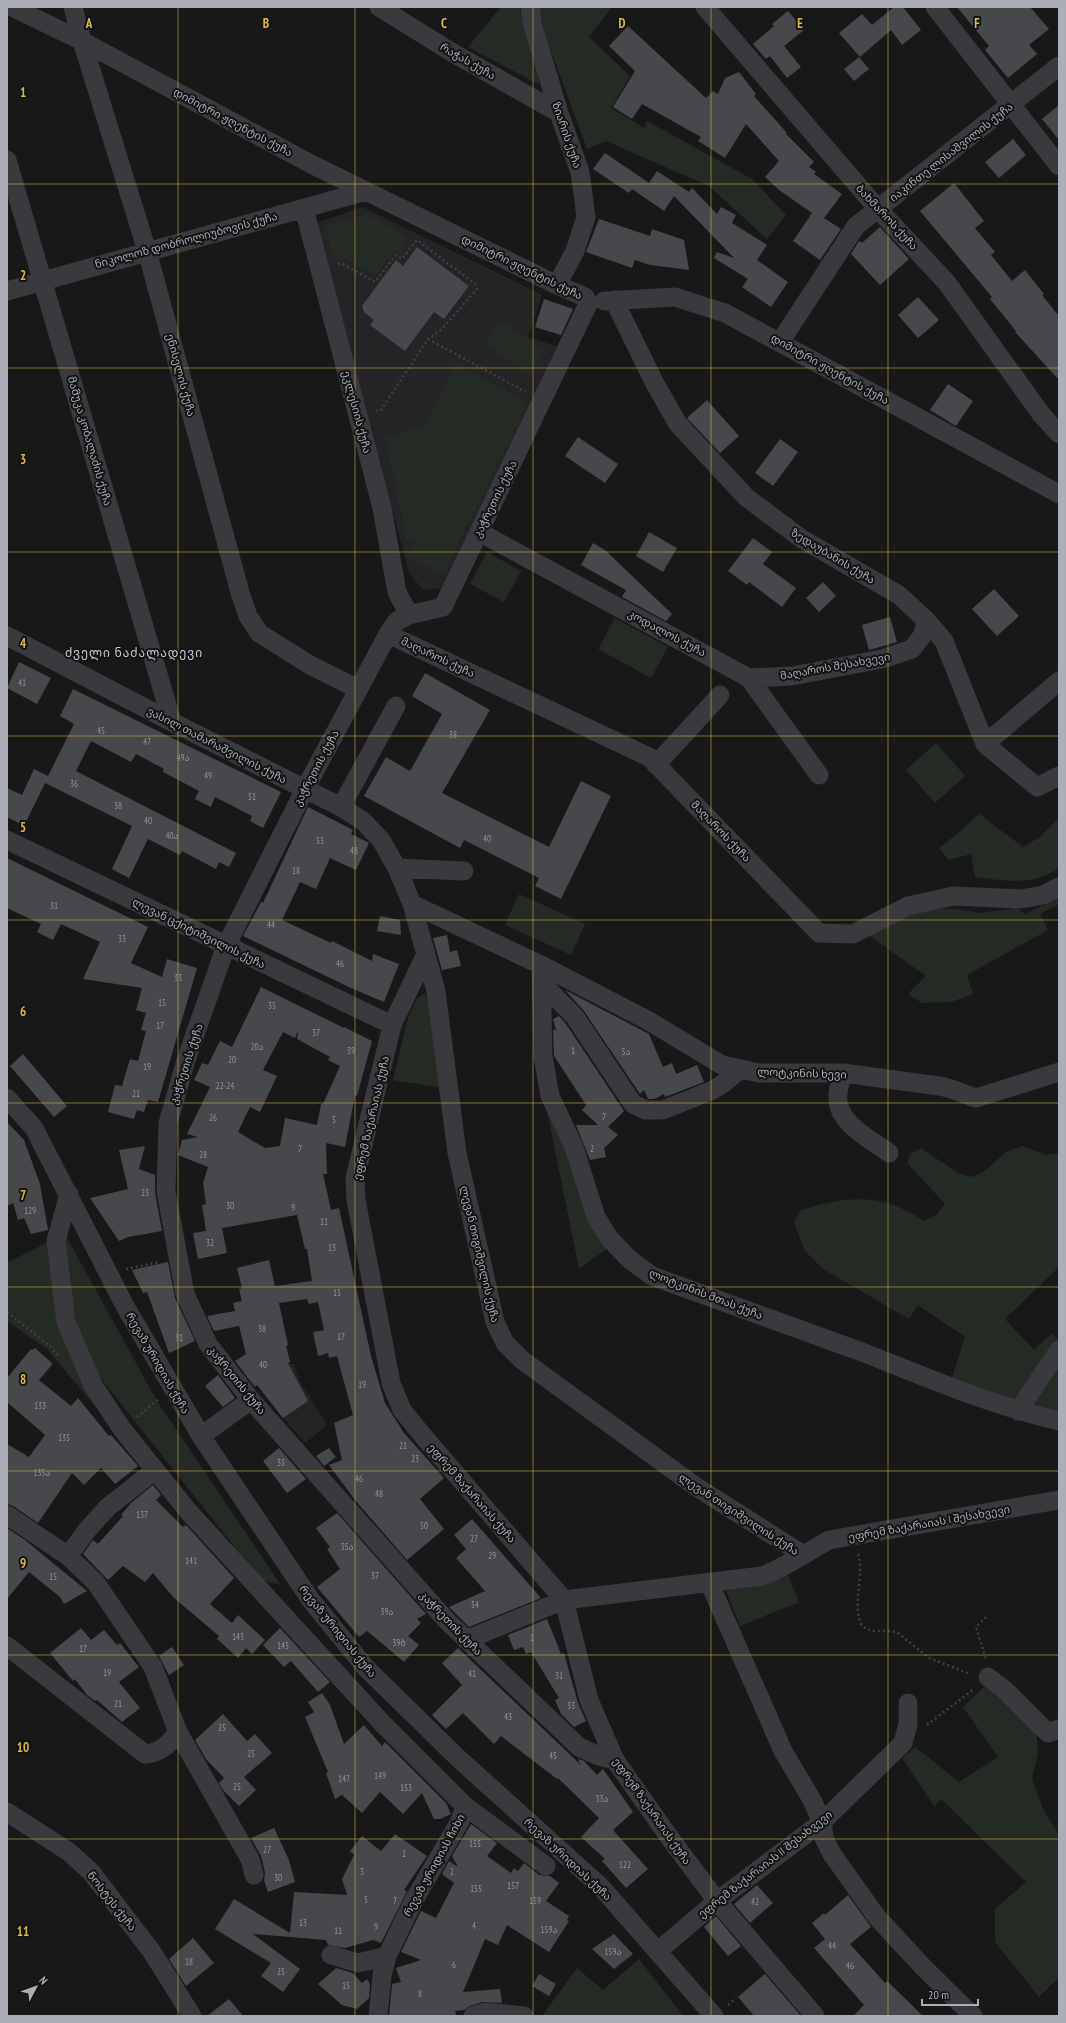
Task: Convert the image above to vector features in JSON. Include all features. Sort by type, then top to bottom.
[{"type":"street","name":"დიმიტრი ჟღენტის ქუჩა","points":[[12,7],[82,41],[311,164],[557,285],[585,297],[588,304],[614,300],[675,297],[725,313],[1059,494]]},
{"type":"street","name":"ენისელის ქუჩა","points":[[73,7],[82,41],[147,251],[248,616],[259,632],[310,665],[358,689]]},
{"type":"street","name":"რაჭას ქუჩა","points":[[379,7],[559,113]]},
{"type":"street","name":"ზიარის ქუჩა","points":[[530,7],[533,26],[559,113],[580,172],[586,217],[575,251],[557,285]]},
{"type":"street","name":"ბახმაროს ქუჩა","points":[[705,7],[878,209],[947,283],[1041,414],[1059,434]]},
{"type":"street","points":[[935,7],[1059,166]]},
{"type":"street","name":"იაკინთე ლისაშვილის ქუჩა","points":[[780,342],[856,226],[1059,66]]},
{"type":"street","name":"მამუკა კობალაძის ქუჩა","points":[[7,160],[172,722]]},
{"type":"street","name":"ნიკოლოზ დობროლიუბოვის ქუჩა","points":[[7,290],[366,191]]},
{"type":"street","name":"ეკლესიის ქუჩა","points":[[304,208],[382,508],[397,592],[409,615]]},
{"type":"street","name":"ზედაუბანის ქუჩა","points":[[614,300],[654,382],[678,424],[746,497],[802,540],[899,595],[927,621],[944,641],[985,744],[1037,787],[1059,776]]},
{"type":"street","name":"კაჭრეთის ქუჩა","points":[[588,304],[443,607],[409,615],[397,621],[388,634],[305,789],[226,946],[186,1060],[168,1123],[166,1191],[185,1294],[208,1344],[251,1400],[446,1621],[579,1746],[599,1756],[615,1760]]},
{"type":"street","name":"კოდალოს ქუჩა","points":[[479,532],[749,678],[819,775]]},
{"type":"street","name":"მაღაროს შესახვევი","points":[[749,678],[792,676],[882,659],[912,649],[922,636],[927,621]]},
{"type":"street","name":"მაღაროს ქუჩა","points":[[388,634],[649,757],[819,933],[853,934],[908,906],[953,896],[1021,900],[1043,895],[1059,887]]},
{"type":"street","name":"ვასილ თამარაშვილის ქუჩა","points":[[7,636],[172,722],[342,807],[363,821],[380,840],[397,868],[412,904]]},
{"type":"street","points":[[985,744],[1059,681]]},
{"type":"street","points":[[656,765],[720,695]]},
{"type":"street","points":[[342,807],[396,706]]},
{"type":"street","name":"ლევან ცქიტიშვილის ქუჩა","points":[[7,840],[392,1025]]},
{"type":"street","points":[[397,868],[464,871]]},
{"type":"street","points":[[412,904],[426,954]]},
{"type":"street","points":[[412,904],[542,974],[575,1017],[633,1104],[646,1110],[663,1110],[713,1090],[724,1083],[740,1069]]},
{"type":"street","name":"ეფრემ ზაქარაიას ქუჩა","points":[[426,954],[392,1025],[356,1178],[356,1200],[391,1383],[402,1410],[410,1421],[564,1600],[589,1700],[615,1760],[672,1841],[717,1901],[815,2016]]},
{"type":"street","name":"ლევან თიგიშვილის ქუჩა","points":[[426,954],[436,991],[457,1153],[495,1322],[506,1343],[522,1360],[695,1486],[802,1554],[782,1569],[762,1576],[708,1582]]},
{"type":"street","name":"ლოტკინის ხევი","points":[[542,974],[649,1021],[722,1065],[759,1073],[842,1073],[953,1088],[963,1094],[976,1098],[1059,1072]]},
{"type":"street","name":"ლოტკინის მთას ქუჩა","points":[[542,974],[544,1056],[550,1096],[574,1147],[596,1217],[609,1238],[629,1259],[652,1276],[863,1353],[951,1388],[1018,1411],[1059,1421]]},
{"type":"street","points":[[842,1073],[838,1096],[840,1112],[850,1124],[889,1153]]},
{"type":"street","name":"რევაზ ურიდიას ქუჩა","points":[[7,1098],[34,1128],[125,1306],[201,1436],[310,1599],[366,1668],[458,1758],[601,1887],[714,2016]]},
{"type":"street","name":"რევაზ ურიდიას ქუჩა","points":[[69,1194],[56,1241],[66,1322],[93,1385],[122,1428],[154,1471],[188,1511],[378,1718],[465,1806],[546,1866]]},
{"type":"street","points":[[1018,1411],[1059,1350]]},
{"type":"street","points":[[201,1436],[251,1400]]},
{"type":"street","points":[[68,1556],[88,1529],[108,1507],[154,1471]]},
{"type":"street","name":"ეფრემ ზაქარაიას I შესახვევი","points":[[802,1554],[829,1540],[1059,1500]]},
{"type":"street","points":[[7,1515],[68,1556],[96,1583],[153,1667],[178,1732],[250,1859],[254,1875]]},
{"type":"street","points":[[466,1640],[564,1600],[708,1582],[783,1751],[812,1800],[822,1822],[824,1838],[832,1854],[876,1916],[923,1967],[973,2016]]},
{"type":"street","points":[[7,1646],[145,1754],[155,1753],[169,1744],[178,1732]]},
{"type":"street","points":[[988,1677],[1005,1690],[1048,1733],[1059,1729]]},
{"type":"street","points":[[903,1743],[908,1724],[908,1703]]},
{"type":"street","name":"ეფრემ ზაქარაიას II შესახვევი","points":[[658,1951],[717,1901],[822,1822],[903,1743]]},
{"type":"street","name":"რევაზ ურიდიას ჩიხი","points":[[378,2016],[382,1975],[387,1956],[414,1900],[460,1821],[465,1806]]},
{"type":"street","name":"ნოსტეს ქუჩა","points":[[7,1812],[69,1852],[91,1872],[152,1952],[192,2016]]},
{"type":"street","points":[[331,1955],[358,1963],[387,1956]]},
{"type":"street","points":[[473,2016],[485,2012],[524,2016]]},
{"type":"path","points":[[320,267],[341,263],[375,282],[396,255],[402,259],[417,240],[475,284],[477,289],[442,328],[428,339],[380,410],[359,416]]},
{"type":"path","points":[[428,339],[542,401]]},
{"type":"path","points":[[119,1270],[178,1259]]},
{"type":"path","points":[[7,1312],[51,1346],[61,1358]]},
{"type":"path","points":[[122,1428],[157,1401]]},
{"type":"path","points":[[852,1536],[860,1562],[858,1616],[862,1626],[871,1631],[891,1631],[898,1633],[929,1658],[973,1675],[988,1677],[986,1657],[976,1627],[986,1618]]},
{"type":"path","points":[[903,1743],[963,1699]]},
{"type":"shaded area","points":[[501,7],[519,7],[543,79],[538,84],[468,47]]},
{"type":"shaded area","points":[[539,7],[612,7],[589,37],[630,76],[611,108],[644,128],[647,121],[752,179],[786,215],[767,239],[709,186],[606,141],[587,149],[546,37]]},
{"type":"shaded area","points":[[363,207],[542,295],[528,337],[562,348],[445,588],[423,590],[409,573],[316,223]]},
{"type":"shaded area","points":[[366,214],[408,236],[402,256],[394,250],[375,276],[344,258],[334,261],[325,227]]},
{"type":"shaded area","points":[[500,320],[546,350],[530,375],[484,345]]},
{"type":"shaded area","points":[[455,363],[528,403],[468,525],[462,527],[465,528],[445,574],[406,557],[414,540],[407,541],[385,437],[425,426]]},
{"type":"shaded area","points":[[487,552],[521,571],[504,602],[470,584]]},
{"type":"shaded area","points":[[615,618],[668,647],[651,678],[598,649]]},
{"type":"shaded area","points":[[936,743],[965,776],[935,803],[906,770]]},
{"type":"shaded area","points":[[979,814],[1023,847],[1040,837],[1059,818],[1059,868],[1039,878],[1008,881],[975,877],[971,854],[949,860],[939,848]]},
{"type":"shaded area","points":[[519,894],[585,924],[571,955],[505,925]]},
{"type":"shaded area","points":[[1059,898],[1059,904],[1040,914],[1048,930],[967,975],[973,994],[951,1002],[922,1003],[908,994],[926,976],[867,934],[927,908],[955,909],[980,913],[1017,908],[1025,914]]},
{"type":"shaded area","points":[[425,993],[430,1006],[442,1088],[393,1080],[408,1017],[417,998]]},
{"type":"shaded area","points":[[542,1086],[608,1248],[579,1269]]},
{"type":"shaded area","points":[[1023,1146],[1046,1155],[1059,1153],[1059,1267],[1005,1319],[1034,1350],[1052,1333],[1059,1341],[1058,1419],[950,1384],[965,1337],[918,1305],[909,1319],[823,1269],[805,1251],[794,1222],[801,1210],[834,1202],[864,1199],[894,1205],[924,1221],[936,1215],[945,1204],[907,1163],[911,1154],[921,1148],[958,1173],[972,1177],[985,1171],[1007,1151]]},
{"type":"shaded area","points":[[65,1234],[157,1401],[281,1585],[261,1580],[98,1375],[73,1320]]},
{"type":"shaded area","points":[[48,1242],[99,1411],[47,1349],[7,1321],[7,1263]]},
{"type":"shaded area","points":[[294,1364],[299,1380],[327,1425],[305,1443],[280,1414],[276,1368]]},
{"type":"shaded area","points":[[787,1573],[799,1602],[740,1626],[724,1586]]},
{"type":"shaded area","points":[[989,1682],[1036,1727],[1038,1752],[1032,1779],[1044,1811],[1059,1835],[1059,1977],[1039,1997],[995,1942],[995,1909],[1026,1882],[941,1799],[934,1806],[902,1758],[915,1747],[959,1782],[998,1757],[963,1707]]},
{"type":"shaded area","points":[[639,1959],[683,2016],[542,2016],[577,1968],[603,1990]]},
{"type":"building","points":[[894,7],[903,7],[921,30],[902,45],[891,30],[860,57],[839,33],[862,14],[872,25]]},
{"type":"building","points":[[957,7],[1030,7],[1049,29],[1029,45],[1037,54],[1008,78],[985,50],[989,46]]},
{"type":"building","points":[[788,11],[804,30],[784,46],[801,67],[787,78],[770,56],[766,59],[753,44],[774,26],[772,24]]},
{"type":"building","points":[[628,26],[706,98],[713,91],[718,94],[725,78],[739,72],[756,94],[754,96],[787,133],[786,134],[814,162],[809,167],[816,172],[814,174],[842,194],[824,218],[841,229],[820,260],[793,241],[812,213],[779,190],[765,177],[779,161],[746,124],[725,158],[698,141],[701,137],[642,104],[632,119],[613,107],[635,71],[609,46]]},
{"type":"building","points":[[859,57],[869,69],[854,81],[844,69]]},
{"type":"building","points":[[1059,105],[1059,140],[1042,119]]},
{"type":"building","points":[[1013,139],[1026,155],[999,178],[985,162]]},
{"type":"building","points":[[605,153],[649,183],[657,171],[689,192],[692,188],[717,214],[721,207],[736,215],[732,223],[767,245],[757,260],[788,282],[771,307],[742,287],[748,279],[714,258],[717,252],[734,258],[674,196],[664,211],[632,189],[629,193],[593,169]]},
{"type":"building","points":[[954,183],[984,221],[975,228],[995,252],[991,255],[1012,281],[1025,270],[1059,316],[1059,380],[1015,332],[1016,331],[990,299],[992,297],[920,211]]},
{"type":"building","points":[[599,219],[650,236],[652,229],[684,240],[689,270],[650,265],[635,260],[632,268],[586,252]]},
{"type":"building","points":[[880,227],[909,259],[880,285],[851,254],[859,241],[862,243]]},
{"type":"building","points":[[417,247],[469,286],[444,319],[434,312],[405,351],[370,325],[374,320],[364,312],[362,306],[396,260],[403,266]]},
{"type":"building","points":[[918,297],[939,320],[918,338],[898,315]]},
{"type":"building","points":[[544,299],[573,309],[561,335],[535,327]]},
{"type":"building","points":[[948,384],[973,401],[956,426],[930,410]]},
{"type":"building","points":[[707,400],[739,436],[720,453],[687,418]]},
{"type":"building","points":[[578,437],[618,464],[605,483],[565,456]]},
{"type":"building","points":[[780,439],[798,452],[773,486],[755,473]]},
{"type":"building","points":[[649,532],[677,548],[663,572],[636,556]]},
{"type":"building","points":[[753,538],[772,552],[763,564],[796,588],[782,607],[749,582],[747,585],[728,571]]},
{"type":"building","points":[[593,543],[605,550],[672,614],[666,621],[622,597],[626,590],[581,565]]},
{"type":"building","points":[[823,582],[836,596],[819,612],[806,598]]},
{"type":"building","points":[[994,589],[1019,616],[997,636],[972,609]]},
{"type":"building","points":[[890,617],[897,642],[869,650],[862,625]]},
{"type":"building","points":[[19,662],[51,678],[37,704],[7,688]]},
{"type":"building","points":[[425,673],[490,710],[442,793],[549,847],[581,781],[611,796],[561,899],[535,886],[539,878],[464,840],[460,848],[364,796],[386,757],[410,771],[442,714],[412,696]]},
{"type":"building","points":[[73,689],[281,792],[263,828],[250,821],[252,816],[215,797],[211,807],[195,799],[199,791],[163,772],[164,769],[136,754],[131,762],[91,741],[76,771],[236,853],[229,867],[219,862],[216,869],[182,851],[180,855],[148,839],[129,878],[112,869],[132,826],[45,783],[24,826],[7,817],[7,788],[22,795],[34,769],[48,776],[74,724],[60,716]]},
{"type":"building","points":[[308,807],[353,830],[351,834],[369,843],[356,870],[330,858],[316,889],[300,882],[282,920],[331,943],[332,941],[372,961],[373,954],[399,964],[384,1002],[353,989],[243,936],[261,902],[263,903]]},
{"type":"building","points":[[7,858],[148,927],[131,963],[162,977],[167,959],[197,968],[158,1102],[148,1100],[144,1112],[137,1110],[134,1119],[108,1112],[115,1085],[122,1086],[130,1059],[138,1061],[146,1031],[141,1030],[146,1013],[136,1010],[142,988],[83,979],[100,942],[61,924],[53,940],[37,932],[41,924],[7,908]]},
{"type":"building","points":[[380,916],[400,920],[401,935],[377,931]]},
{"type":"building","points":[[447,935],[450,952],[457,950],[461,966],[442,970],[433,938]]},
{"type":"building","points":[[261,987],[372,1041],[357,1096],[355,1095],[345,1147],[326,1143],[327,1174],[323,1174],[331,1210],[339,1208],[371,1356],[385,1403],[404,1433],[444,1478],[420,1499],[444,1529],[407,1560],[355,1500],[329,1465],[342,1460],[334,1423],[353,1415],[337,1356],[329,1358],[328,1353],[318,1356],[313,1332],[324,1330],[318,1302],[309,1304],[307,1299],[279,1303],[288,1345],[286,1346],[290,1362],[288,1363],[308,1401],[283,1418],[257,1385],[255,1387],[235,1361],[246,1354],[239,1326],[214,1331],[207,1316],[235,1311],[233,1303],[242,1301],[239,1289],[242,1288],[237,1268],[269,1260],[275,1286],[312,1281],[307,1249],[305,1249],[297,1215],[222,1228],[227,1253],[198,1259],[193,1233],[206,1231],[202,1205],[206,1204],[203,1183],[208,1167],[178,1155],[182,1140],[198,1137],[187,1134],[210,1087],[194,1080],[202,1063],[208,1065],[220,1041],[232,1047]],"holes":[[[298,1031],[297,1039],[330,1057],[328,1060],[340,1066],[323,1104],[321,1104],[317,1125],[285,1118],[280,1146],[265,1148],[238,1132],[250,1107],[260,1112],[277,1076],[263,1070],[283,1032],[295,1038]]]},
{"type":"building","points":[[565,990],[649,1034],[663,1067],[672,1063],[676,1074],[697,1065],[704,1082],[665,1097],[664,1094],[654,1099],[648,1099],[644,1090],[640,1094],[584,1011]]},
{"type":"building","points":[[559,1016],[566,1024],[624,1111],[608,1127],[618,1135],[604,1148],[606,1157],[590,1160],[576,1125],[598,1125],[582,1110],[586,1105],[554,1056],[553,1030],[556,1030],[553,1019]]},
{"type":"building","points":[[23,1054],[67,1106],[54,1117],[10,1066]]},
{"type":"building","points":[[7,1122],[24,1140],[40,1184],[48,1230],[31,1234],[24,1218],[18,1220],[13,1203],[7,1206]]},
{"type":"building","points":[[145,1146],[139,1169],[155,1175],[155,1193],[162,1231],[128,1237],[119,1241],[90,1198],[128,1189],[119,1150]]},
{"type":"building","points":[[168,1262],[175,1298],[195,1341],[169,1353],[147,1292],[143,1293],[132,1270]]},
{"type":"building","points":[[35,1348],[52,1363],[39,1380],[71,1406],[78,1398],[109,1436],[111,1435],[138,1466],[115,1484],[101,1468],[84,1485],[72,1473],[38,1523],[13,1506],[7,1504],[7,1444],[29,1457],[45,1435],[7,1402],[7,1378],[31,1349],[33,1350]]},
{"type":"building","points":[[218,1375],[235,1398],[223,1407],[205,1386]]},
{"type":"building","points":[[279,1448],[306,1479],[287,1493],[263,1461]]},
{"type":"building","points":[[329,1448],[336,1457],[324,1466],[316,1456]]},
{"type":"building","points":[[153,1485],[161,1495],[156,1500],[183,1527],[186,1525],[234,1578],[210,1604],[232,1623],[238,1615],[265,1640],[252,1654],[246,1648],[238,1658],[217,1639],[219,1636],[174,1598],[153,1573],[145,1582],[123,1566],[108,1580],[83,1554],[93,1540],[98,1544],[123,1516],[121,1515],[131,1503]]},
{"type":"building","points":[[337,1513],[426,1614],[417,1619],[421,1623],[408,1636],[419,1645],[404,1662],[367,1631],[359,1637],[317,1587],[340,1569],[327,1549],[330,1547],[316,1528]]},
{"type":"building","points":[[472,1519],[541,1598],[469,1627],[449,1607],[485,1591],[456,1558],[466,1549],[454,1535]]},
{"type":"building","points":[[7,1528],[25,1540],[87,1591],[64,1604],[60,1597],[29,1572],[7,1599]]},
{"type":"building","points":[[547,1619],[561,1654],[564,1653],[578,1703],[586,1721],[574,1727],[561,1714],[555,1700],[559,1698],[531,1652],[526,1654],[523,1647],[514,1650],[508,1635]]},
{"type":"building","points":[[81,1628],[91,1640],[104,1630],[117,1645],[120,1643],[139,1667],[119,1682],[140,1708],[122,1722],[97,1700],[95,1701],[87,1695],[75,1679],[73,1681],[50,1653]]},
{"type":"building","points":[[280,1628],[330,1682],[318,1692],[291,1661],[284,1667],[263,1645]]},
{"type":"building","points":[[172,1647],[184,1665],[169,1675],[159,1656]]},
{"type":"building","points":[[458,1648],[581,1765],[578,1759],[584,1761],[597,1775],[603,1769],[633,1812],[613,1830],[648,1869],[626,1888],[602,1861],[605,1859],[581,1837],[599,1818],[558,1778],[557,1779],[501,1736],[494,1744],[463,1713],[446,1729],[432,1715],[462,1685],[442,1663]]},
{"type":"building","points":[[322,1693],[330,1705],[344,1744],[364,1725],[382,1746],[385,1742],[446,1803],[451,1814],[440,1819],[434,1819],[422,1793],[403,1814],[380,1792],[362,1813],[342,1795],[335,1799],[326,1773],[328,1772],[305,1717],[314,1712],[308,1702]]},
{"type":"building","points":[[223,1714],[247,1741],[255,1734],[272,1753],[244,1777],[256,1790],[239,1806],[223,1790],[219,1783],[224,1778],[206,1759],[195,1740]]},
{"type":"building","points":[[471,1824],[497,1843],[487,1856],[511,1873],[514,1868],[518,1871],[524,1863],[539,1875],[550,1876],[559,1883],[546,1901],[569,1916],[567,1920],[569,1921],[549,1952],[507,1925],[498,1945],[485,1939],[463,1992],[500,1989],[502,2003],[482,2002],[470,2006],[464,2010],[455,2011],[457,2016],[389,2016],[392,1984],[401,1982],[396,1968],[421,1960],[401,1952],[421,1911],[436,1918],[454,1883],[442,1874],[449,1861],[458,1867],[452,1856]]},
{"type":"building","points":[[274,1828],[289,1860],[295,1882],[268,1892],[264,1880],[265,1872],[261,1856],[251,1838]]},
{"type":"building","points":[[395,1834],[427,1856],[404,1890],[407,1891],[381,1943],[373,1940],[345,1948],[328,1945],[326,1940],[253,1934],[300,1969],[283,1992],[261,1976],[271,1963],[215,1929],[234,1899],[290,1933],[294,1892],[347,1895],[342,1879],[354,1855],[350,1851],[362,1836],[381,1851]]},
{"type":"building","points":[[757,1885],[773,1903],[750,1923],[734,1904]]},
{"type":"building","points":[[848,1895],[871,1927],[850,1944],[885,1983],[887,1981],[923,2016],[853,2016],[864,2005],[814,1948],[825,1939],[812,1923],[824,1913],[825,1915]]},
{"type":"building","points":[[716,1916],[741,1946],[728,1956],[704,1927]]},
{"type":"building","points":[[614,1934],[633,1954],[614,1969],[592,1949]]},
{"type":"building","points":[[193,1938],[214,1963],[186,1986],[169,1959]]},
{"type":"building","points":[[336,1968],[353,1973],[362,1983],[367,1979],[370,1984],[369,1998],[357,2009],[342,2005],[318,1984]]},
{"type":"building","points":[[539,1974],[556,1984],[549,1996],[532,1986]]},
{"type":"building","points":[[765,1974],[801,2016],[754,2016],[738,1997]]},
{"type":"building","points":[[229,1999],[243,2016],[207,2016]]},
{"type":"district","name":"ძველი ნაძალადევი","points":[[134,653]]}]
